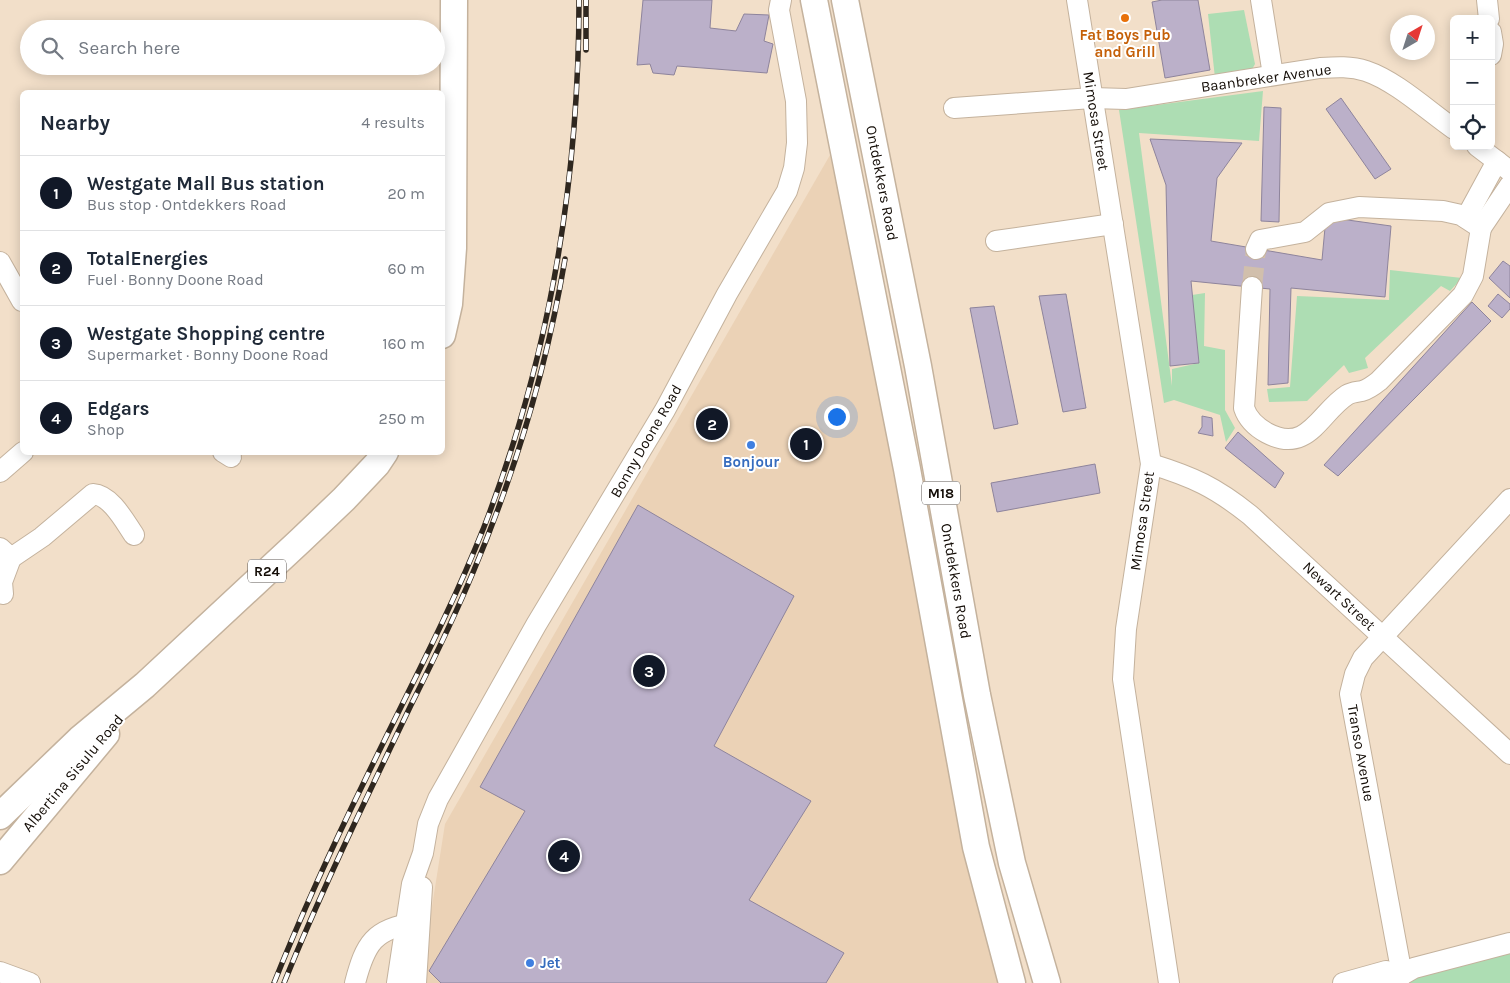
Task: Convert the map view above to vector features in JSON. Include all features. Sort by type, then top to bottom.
[{"type":"main road","points":[[445,322],[449,304],[453,248],[454,0]]},
{"type":"main road","name":"Ontdekkers Road","points":[[814,0],[907,469],[976,846],[1012,983]]},
{"type":"main road","name":"Ontdekkers Road","points":[[846,0],[918,366],[979,705],[1012,863],[1047,983]]},
{"type":"main road","name":"Albertina Sisulu Road","points":[[0,816],[80,739],[145,685],[344,499],[383,455]]},
{"type":"main road","name":"Albertina Sisulu Road","points":[[0,861],[145,685]]},
{"type":"street","name":"Mimosa Street","points":[[1077,0],[1151,464],[1126,629],[1123,679],[1169,983]]},
{"type":"street","points":[[1261,0],[1273,75]]},
{"type":"street","points":[[1487,0],[1489,15]]},
{"type":"street","name":"Bonny Doone Road","points":[[416,983],[412,924],[412,884],[423,853],[428,824],[452,771],[666,410],[727,294],[787,191],[794,168],[797,143],[796,101],[778,3]]},
{"type":"street","name":"Baanbreker Avenue","points":[[954,108],[1092,98],[1126,99],[1273,75],[1336,67],[1368,72],[1390,83],[1450,125]]},
{"type":"street","points":[[1252,287],[1244,408],[1247,416],[1260,429],[1271,435],[1292,440],[1315,428],[1346,395],[1368,389],[1379,381],[1463,295],[1473,276],[1473,223],[1504,166],[1482,150]]},
{"type":"street","points":[[1473,223],[1510,185]]},
{"type":"street","points":[[1256,249],[1260,240],[1305,232],[1334,210],[1358,207],[1443,211],[1473,223]]},
{"type":"street","points":[[996,241],[1113,224]]},
{"type":"street","points":[[0,262],[20,297]]},
{"type":"street","points":[[0,472],[20,455]]},
{"type":"street","name":"Newart Street","points":[[1151,464],[1187,475],[1225,495],[1250,515],[1510,754]]},
{"type":"street","points":[[3,594],[2,582],[5,553],[42,537],[93,494],[103,497],[113,506],[134,535]]},
{"type":"street","name":"Transo Avenue","points":[[1406,970],[1350,694],[1355,674],[1363,658],[1510,499]]},
{"type":"street","points":[[355,983],[364,950],[372,940],[380,933],[412,924]]},
{"type":"street","name":"Bonny Doone Road","points":[[396,983],[412,924]]},
{"type":"street","points":[[1343,983],[1406,970],[1510,943]]},
{"type":"street","points":[[1373,983],[1406,970]]},
{"type":"street","points":[[0,972],[30,983]]},
{"type":"shaded area","points":[[830,155],[1010,983],[420,983],[445,824]]},
{"type":"green space","points":[[1244,10],[1255,64],[1251,71],[1215,78],[1208,14]]},
{"type":"green space","points":[[1263,91],[1259,141],[1139,133],[1172,386],[1172,369],[1199,363],[1192,295],[1205,293],[1204,346],[1225,350],[1225,410],[1235,428],[1226,442],[1220,415],[1174,400],[1164,403],[1119,110]]},
{"type":"green space","points":[[1390,270],[1462,278],[1450,291],[1441,286],[1365,358],[1368,368],[1349,373],[1344,365],[1307,401],[1269,402],[1267,389],[1290,387],[1297,296],[1389,300]]},
{"type":"green space","points":[[1510,950],[1510,983],[1394,983]]},
{"type":"building","points":[[643,0],[712,0],[710,28],[736,31],[744,14],[769,15],[764,41],[773,44],[767,73],[677,66],[674,75],[653,73],[650,64],[637,65]]},
{"type":"building","points":[[1162,0],[1198,0],[1210,70],[1165,78],[1152,2]]},
{"type":"building","points":[[1341,98],[1391,169],[1375,179],[1326,109]]},
{"type":"building","points":[[1264,107],[1281,108],[1279,222],[1261,221]]},
{"type":"building","points":[[1150,139],[1242,143],[1217,178],[1211,241],[1322,260],[1326,217],[1391,226],[1385,297],[1291,288],[1288,383],[1268,385],[1270,289],[1191,281],[1199,363],[1170,366],[1166,185]]},
{"type":"building","points":[[1503,261],[1510,266],[1510,298],[1489,278]]},
{"type":"building","points":[[1066,294],[1086,408],[1063,412],[1039,296]]},
{"type":"building","points":[[1498,294],[1510,304],[1510,309],[1502,318],[1488,306]]},
{"type":"building","points":[[1472,302],[1491,321],[1338,476],[1324,465]]},
{"type":"building","points":[[994,306],[1018,424],[994,429],[970,308]]},
{"type":"building","points":[[1202,416],[1212,418],[1213,436],[1198,433],[1202,427]]},
{"type":"building","points":[[1238,432],[1284,473],[1275,488],[1225,448]]},
{"type":"building","points":[[1095,464],[1100,493],[997,512],[991,483]]},
{"type":"building","points":[[638,505],[794,596],[714,746],[811,801],[749,900],[844,953],[826,983],[441,983],[429,971],[525,811],[480,787]]},
{"type":"tunnel","points":[[1252,287],[1256,249]]},
{"type":"railway","points":[[274,983],[330,854],[457,591],[484,527],[507,464],[543,334],[556,268],[566,202],[573,135],[578,67],[579,0]]},
{"type":"railway","points":[[586,0],[586,50]]},
{"type":"railway","points":[[284,983],[345,843],[452,621],[489,532],[529,417],[549,339],[565,259]]},
{"type":"place","name":"Fat Boys Pub and Grill","points":[[1125,18]]},
{"type":"place","name":"TotalEnergies","points":[[712,424]]},
{"type":"place","name":"Westgate Mall Bus station","points":[[806,444]]},
{"type":"place","name":"Bonjour","points":[[751,445]]},
{"type":"place","name":"Westgate Shopping centre","points":[[649,671]]},
{"type":"place","name":"Edgars","points":[[564,856]]},
{"type":"place","name":"Jet","points":[[530,963]]}]
